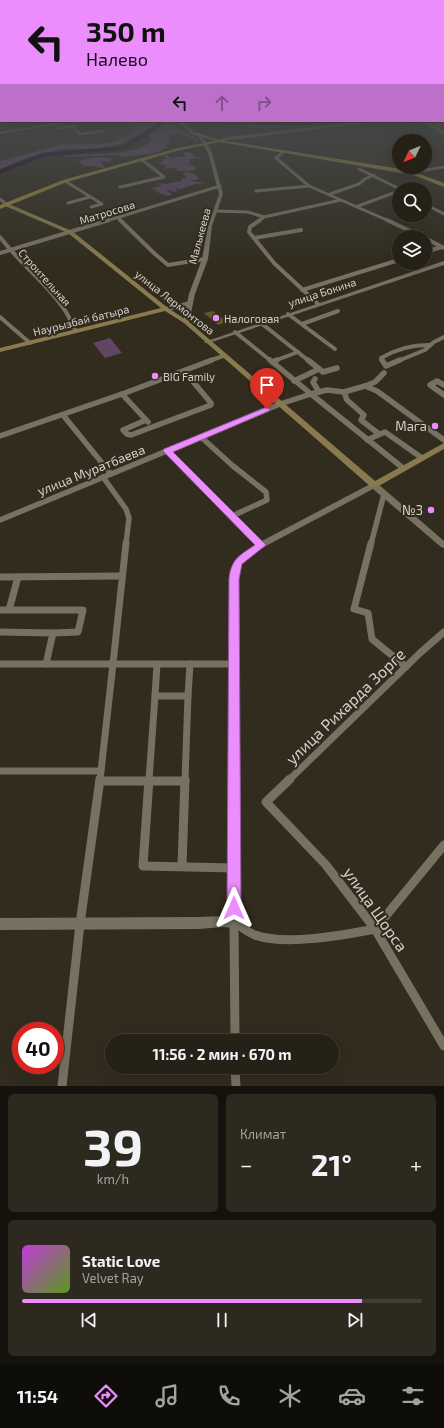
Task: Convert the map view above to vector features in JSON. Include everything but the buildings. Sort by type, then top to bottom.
[{"type":"main road","points":[[0,207],[65,181],[128,163]]},
{"type":"main road","points":[[347,163],[392,170]]},
{"type":"main road","points":[[412,174],[444,185]]},
{"type":"main road","name":"улица Лермонтова","points":[[8,205],[16,210],[70,232],[166,309],[186,322],[223,356],[374,484]]},
{"type":"main road","name":"Наурызбай батыра","points":[[0,350],[166,309]]},
{"type":"main road","points":[[374,484],[444,446]]},
{"type":"street","points":[[120,187],[164,177],[146,163]]},
{"type":"street","name":"Малькеева","points":[[186,322],[190,303],[205,259],[210,226],[221,194],[213,163]]},
{"type":"street","points":[[282,163],[309,186],[358,206],[408,230]]},
{"type":"street","points":[[432,169],[444,167]]},
{"type":"street","points":[[359,169],[374,175],[392,186]]},
{"type":"street","points":[[330,194],[359,184],[365,179],[374,175]]},
{"type":"street","points":[[65,181],[102,204],[91,207]]},
{"type":"street","name":"Матросова","points":[[0,253],[220,186]]},
{"type":"street","points":[[256,191],[309,186]]},
{"type":"street","points":[[358,206],[392,193]]},
{"type":"street","points":[[68,203],[90,197]]},
{"type":"street","points":[[0,199],[8,205]]},
{"type":"street","points":[[318,304],[274,263],[249,232],[250,227],[264,217],[341,200]]},
{"type":"street","points":[[432,208],[444,214]]},
{"type":"street","points":[[216,211],[248,212],[264,217]]},
{"type":"street","points":[[118,218],[132,229],[158,258],[168,265],[205,259]]},
{"type":"street","points":[[254,238],[301,230]]},
{"type":"street","name":"Строительная","points":[[0,237],[9,250],[29,270],[64,310],[76,331]]},
{"type":"street","points":[[432,242],[443,247]]},
{"type":"street","points":[[432,250],[443,247]]},
{"type":"street","points":[[302,290],[392,262]]},
{"type":"street","name":"улица Бокина","points":[[207,342],[444,263]]},
{"type":"street","points":[[166,309],[190,303]]},
{"type":"street","points":[[302,324],[338,311]]},
{"type":"street","points":[[288,314],[335,349]]},
{"type":"street","points":[[0,317],[30,343]]},
{"type":"street","points":[[261,323],[319,369],[325,372],[337,368]]},
{"type":"street","points":[[235,332],[403,468]]},
{"type":"street","points":[[429,345],[416,346],[394,352],[381,358],[386,366],[425,350],[429,345],[444,337]]},
{"type":"street","points":[[272,362],[298,352]]},
{"type":"street","points":[[0,436],[122,394],[223,356]]},
{"type":"street","points":[[294,380],[319,369]]},
{"type":"street","points":[[146,420],[123,430],[130,435],[211,405],[211,403],[184,371]]},
{"type":"street","name":"улица Муратбаева","points":[[0,520],[280,404],[319,392],[330,390],[344,392],[366,386],[375,382],[384,373]]},
{"type":"street","points":[[315,379],[313,382],[319,392]]},
{"type":"street","points":[[444,385],[436,381],[430,385],[444,395]]},
{"type":"street","points":[[366,386],[376,390],[444,440]]},
{"type":"street","points":[[344,392],[346,400],[364,415],[361,420],[379,434]]},
{"type":"street","points":[[122,394],[152,426]]},
{"type":"street","points":[[63,415],[111,474]]},
{"type":"street","points":[[367,440],[383,432],[422,458]]},
{"type":"street","points":[[201,437],[233,466],[266,492],[268,496],[267,500],[232,516]]},
{"type":"street","points":[[167,451],[261,545]]},
{"type":"street","points":[[62,1086],[80,924],[100,781],[129,515],[103,478]]},
{"type":"street","points":[[235,1034],[233,664],[235,569],[238,562],[261,545],[374,484]]},
{"type":"street","name":"улица Лермонтова","points":[[374,484],[444,545]]},
{"type":"street","points":[[384,494],[354,609],[368,613],[372,640],[406,667]]},
{"type":"street","points":[[0,577],[122,576]]},
{"type":"street","points":[[9,610],[18,577]]},
{"type":"street","points":[[0,610],[83,610],[78,632],[0,632]]},
{"type":"street","name":"улица Рихарда Зорге","points":[[266,802],[444,632]]},
{"type":"street","points":[[46,664],[53,633]]},
{"type":"street","points":[[0,664],[233,664]]},
{"type":"street","points":[[157,664],[143,866],[234,868]]},
{"type":"street","points":[[182,866],[190,664]]},
{"type":"street","points":[[155,696],[188,696]]},
{"type":"street","points":[[0,771],[101,772]]},
{"type":"street","points":[[100,781],[185,781]]},
{"type":"street","name":"улица Щорса","points":[[266,802],[326,865],[375,929],[444,1046]]},
{"type":"street","points":[[0,924],[198,924],[223,921],[234,922],[256,935],[277,938],[331,935],[375,929],[444,845]]},
{"type":"street","points":[[235,1074],[236,1086]]},
{"type":"shaded area","points":[[0,163],[15,163],[0,169]]},
{"type":"shaded area","points":[[80,163],[101,163],[106,168],[89,166],[84,166]]},
{"type":"shaded area","points":[[157,163],[190,163],[186,163],[195,166],[196,170],[178,171],[176,168],[163,169],[167,166]]},
{"type":"shaded area","points":[[183,173],[193,173],[200,179],[190,181],[207,183],[195,184],[181,189],[177,188],[175,189],[178,191],[175,192],[169,190],[166,191],[172,194],[168,196],[151,188],[161,186],[158,183],[165,184],[182,181],[181,179],[187,178]]},
{"type":"shaded area","points":[[110,338],[122,353],[105,358],[93,343]]},
{"type":"waterway","points":[[0,172],[23,163]]},
{"type":"place","name":"Налоговая","points":[[216,318]]},
{"type":"place","name":"BIG Family","points":[[155,376]]},
{"type":"place","name":"Мага","points":[[435,426]]},
{"type":"place","name":"№3","points":[[431,510]]},
{"type":"route","points":[[234,908],[234,579],[235,569],[238,562],[261,545],[167,451],[267,409]]}]
